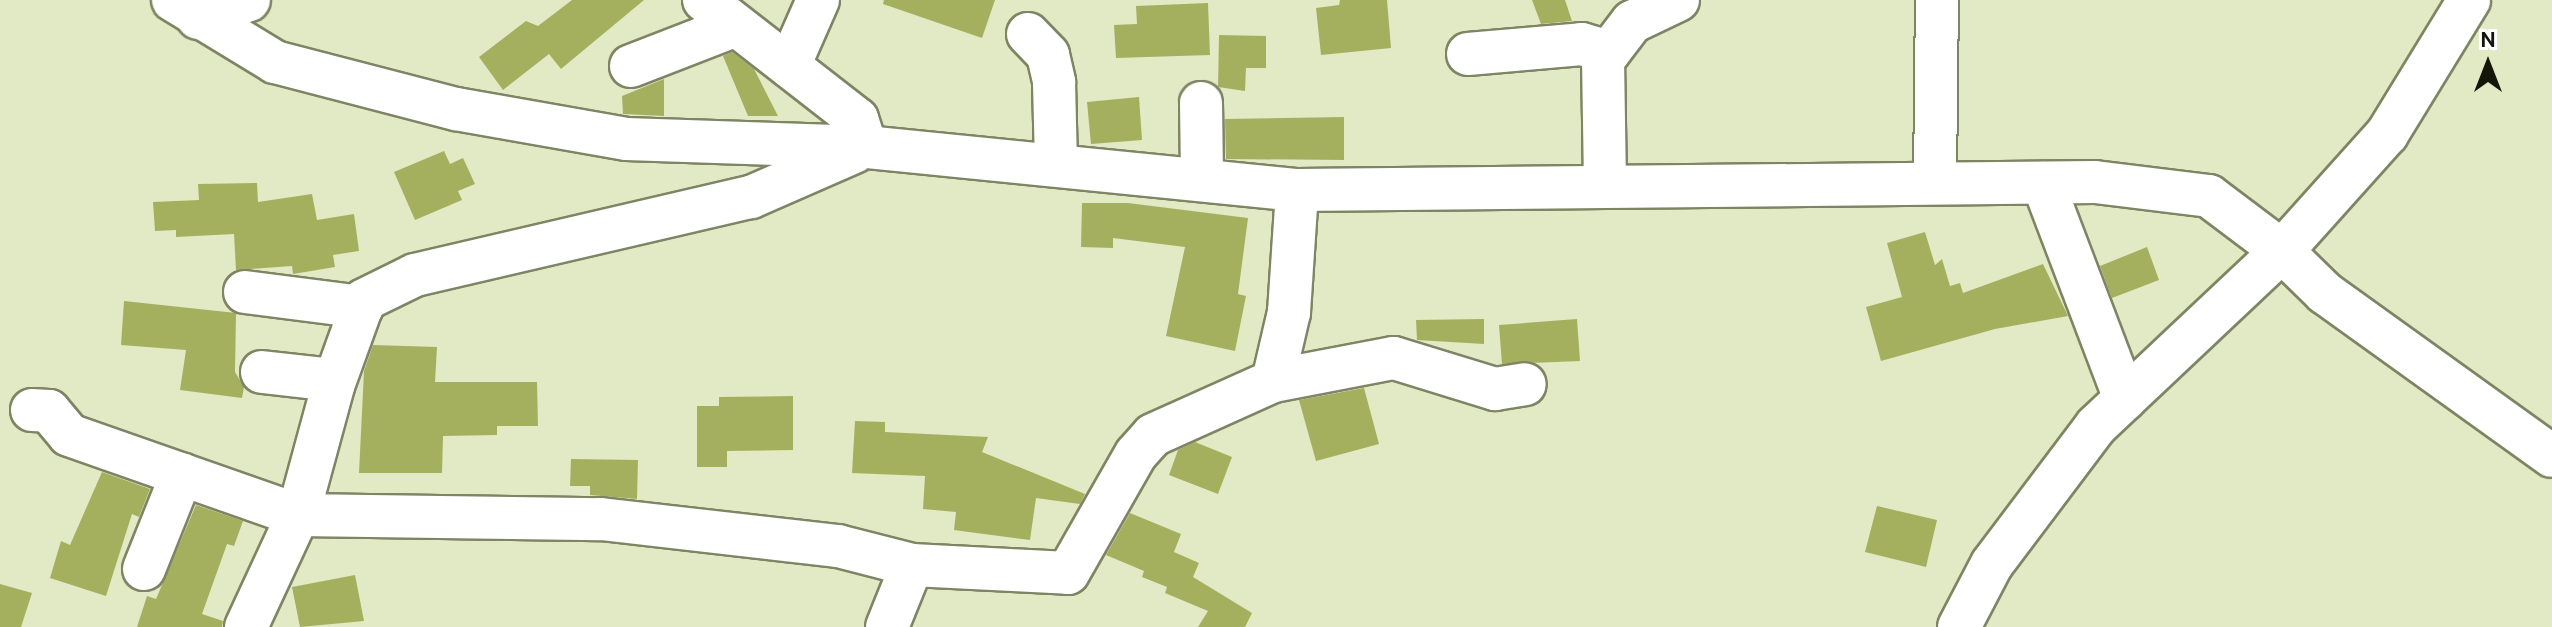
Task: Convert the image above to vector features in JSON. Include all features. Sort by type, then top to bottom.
[{"type":"street","points":[[185,9],[249,0]]},
{"type":"street","points":[[789,66],[818,0]]},
{"type":"street","points":[[1605,185],[1603,60],[1632,22],[1678,0]]},
{"type":"street","points":[[1904,0],[1916,0]]},
{"type":"street","points":[[1935,183],[1937,0]]},
{"type":"street","points":[[1959,627],[1992,564],[2096,426],[2282,251],[2387,134],[2469,0]]},
{"type":"street","points":[[185,9],[275,62],[546,129],[626,139],[866,147],[1297,190],[2095,182],[2209,196],[2282,251],[2325,293],[2552,456]]},
{"type":"street","points":[[631,66],[719,13],[857,119],[866,147]]},
{"type":"street","points":[[1028,34],[1048,55],[1054,82],[1056,165]]},
{"type":"street","points":[[1468,54],[1582,44],[1609,52]]},
{"type":"street","points":[[1201,103],[1202,179]]},
{"type":"street","points":[[246,627],[298,515],[335,380],[364,300],[415,275],[751,197],[866,147]]},
{"type":"street","points":[[2043,183],[2125,399]]},
{"type":"street","points":[[1273,381],[1289,312],[1297,190]]},
{"type":"street","points":[[245,292],[362,307]]},
{"type":"street","points":[[32,410],[49,411],[69,435],[298,515],[601,519],[838,546],[912,565],[1068,573],[1136,454],[1153,435],[1273,381],[1394,358],[1495,389],[1525,384]]},
{"type":"street","points":[[262,372],[335,380]]},
{"type":"street","points":[[144,569],[182,474]]},
{"type":"street","points":[[887,627],[912,565]]},
{"type":"building","points":[[572,0],[644,0],[561,69],[549,54],[503,90],[479,57],[526,21],[538,26]]},
{"type":"building","points":[[884,0],[995,0],[982,38],[883,4]]},
{"type":"building","points":[[1340,0],[1387,0],[1391,48],[1321,55],[1316,8],[1339,5]]},
{"type":"building","points":[[1532,0],[1565,0],[1572,21],[1541,24]]},
{"type":"building","points":[[1208,3],[1210,55],[1116,58],[1114,25],[1137,24],[1136,6]]},
{"type":"building","points":[[1219,35],[1266,36],[1266,68],[1246,68],[1245,91],[1218,87]]},
{"type":"building","points":[[732,52],[754,69],[778,116],[748,116],[723,56]]},
{"type":"building","points":[[664,79],[664,116],[623,114],[622,96]]},
{"type":"building","points":[[1139,97],[1142,140],[1091,144],[1087,102]]},
{"type":"building","points":[[1344,117],[1344,160],[1226,159],[1225,119]]},
{"type":"building","points":[[444,151],[450,164],[463,158],[475,184],[458,191],[462,200],[415,220],[394,172]]},
{"type":"building","points":[[257,183],[258,202],[312,194],[317,220],[354,214],[359,251],[333,255],[335,267],[293,274],[292,266],[236,270],[234,234],[176,237],[176,230],[155,231],[153,202],[199,200],[198,184]]},
{"type":"building","points":[[1082,203],[1128,203],[1248,218],[1238,294],[1246,296],[1235,351],[1166,336],[1185,247],[1113,238],[1113,248],[1081,247]]},
{"type":"building","points":[[1925,232],[1935,265],[1942,259],[1950,286],[1960,283],[1963,293],[2043,264],[2068,316],[1995,329],[1881,361],[1866,307],[1902,297],[1887,243]]},
{"type":"building","points":[[2147,247],[2159,280],[2112,298],[2100,266]]},
{"type":"building","points":[[124,301],[236,313],[235,372],[244,387],[242,398],[180,390],[186,350],[121,345]]},
{"type":"building","points":[[1484,319],[1484,344],[1417,340],[1416,320]]},
{"type":"building","points":[[1577,319],[1580,361],[1502,364],[1499,325]]},
{"type":"building","points":[[373,345],[437,347],[435,382],[537,382],[538,426],[497,426],[497,435],[443,436],[442,473],[359,473],[364,371]]},
{"type":"building","points":[[1364,388],[1379,444],[1316,461],[1299,400]]},
{"type":"building","points":[[793,396],[793,450],[727,451],[727,467],[697,467],[697,406],[719,406],[719,397]]},
{"type":"building","points":[[855,421],[885,422],[885,432],[988,437],[982,452],[1085,494],[1080,504],[1036,498],[1030,540],[954,530],[956,512],[923,509],[925,476],[852,473]]},
{"type":"building","points":[[1195,442],[1232,457],[1218,494],[1169,475],[1178,450]]},
{"type":"building","points":[[571,459],[638,460],[637,499],[590,495],[590,486],[570,486]]},
{"type":"building","points":[[102,472],[150,489],[139,517],[132,514],[106,596],[50,578],[61,541],[70,545]]},
{"type":"building","points":[[196,505],[243,521],[234,546],[227,544],[202,614],[223,621],[222,627],[137,627],[147,596],[156,599]]},
{"type":"building","points":[[1877,506],[1937,520],[1926,567],[1865,552]]},
{"type":"building","points":[[1130,513],[1181,534],[1174,552],[1199,563],[1193,577],[1252,613],[1245,627],[1198,627],[1208,611],[1165,593],[1167,587],[1142,577],[1144,571],[1106,555]]},
{"type":"building","points":[[355,575],[364,621],[300,627],[292,587]]},
{"type":"building","points":[[0,584],[32,593],[21,627],[0,627]]}]
